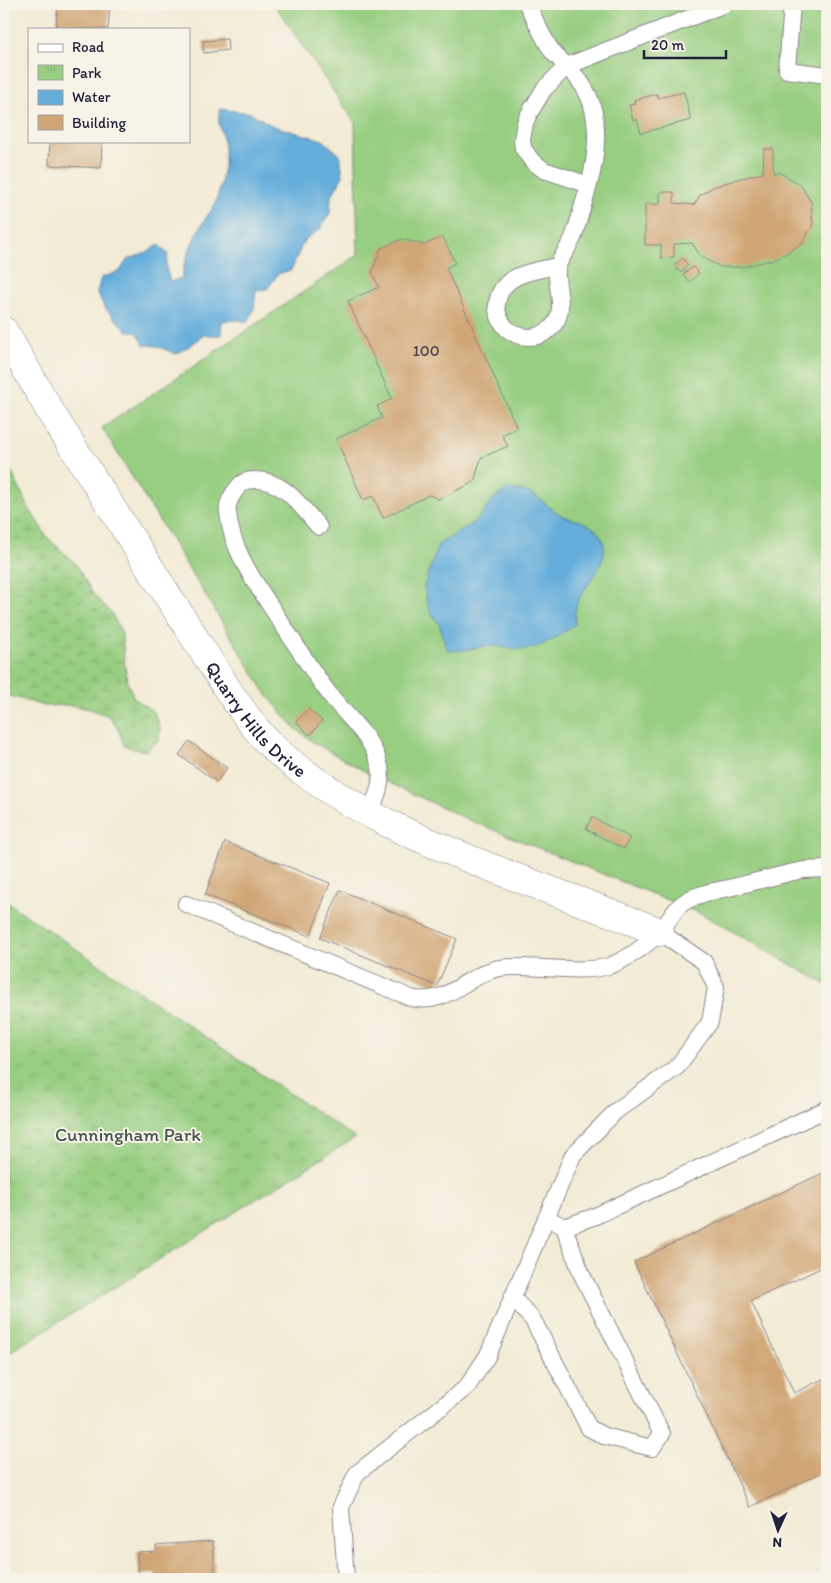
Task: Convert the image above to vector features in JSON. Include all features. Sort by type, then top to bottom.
[{"type":"street","name":"Quarry Hills Drive","points":[[4,331],[58,424],[228,690],[247,718],[274,748],[291,763],[341,797],[369,814],[400,829],[458,855],[660,932]]},
{"type":"lane","points":[[527,4],[552,51],[588,93],[595,120],[596,155],[574,236],[557,266],[560,311],[552,326],[539,335],[528,337],[518,335],[509,330],[502,323],[497,309],[498,298],[502,288],[510,280],[521,275],[557,266]]},
{"type":"lane","points":[[589,186],[537,166],[524,148],[523,131],[529,114],[544,89],[566,66],[725,4]]},
{"type":"lane","points":[[792,4],[788,70],[827,75]]},
{"type":"lane","points":[[320,527],[287,491],[272,481],[250,480],[241,482],[230,500],[227,510],[231,534],[244,563],[320,682],[373,748],[380,768],[381,779],[379,791],[369,814]]},
{"type":"lane","points":[[186,904],[411,998],[432,1000],[442,997],[469,980],[496,969],[522,967],[587,969],[607,967],[620,962],[660,932],[677,908],[694,897],[789,873],[827,869]]},
{"type":"lane","points":[[346,1579],[341,1507],[357,1473],[467,1387],[488,1356],[572,1154],[616,1111],[677,1067],[710,1022],[716,987],[704,962],[660,932]]},
{"type":"lane","points":[[564,1228],[593,1218],[827,1109]]},
{"type":"lane","points":[[512,1297],[533,1320],[589,1428],[604,1436],[652,1448],[662,1434],[582,1275],[564,1228],[546,1217]]},
{"type":"green space","points":[[274,4],[827,4],[827,985],[702,914],[469,820],[366,772],[313,742],[295,728],[267,695],[102,428],[358,255],[355,123]]},
{"type":"green space","points":[[4,457],[30,510],[47,537],[75,563],[93,594],[111,612],[122,634],[127,681],[134,698],[154,712],[160,728],[159,740],[146,751],[124,745],[119,731],[109,716],[71,705],[44,706],[4,694]]},
{"type":"green space","name":"Cunningham Park","points":[[4,900],[355,1138],[4,1356]]},
{"type":"water","points":[[220,109],[251,113],[273,126],[323,140],[340,155],[343,176],[331,197],[330,213],[320,229],[304,241],[291,270],[278,274],[267,289],[256,290],[254,309],[248,322],[238,320],[221,321],[222,335],[204,335],[176,354],[157,346],[144,345],[138,333],[126,330],[105,308],[97,292],[101,278],[120,271],[127,260],[159,245],[168,254],[166,267],[170,282],[182,278],[190,248],[214,206],[220,187],[224,146],[219,122]]},
{"type":"water","points":[[509,489],[532,494],[559,514],[592,527],[601,537],[604,546],[600,566],[577,604],[575,624],[551,640],[538,646],[524,649],[489,646],[453,651],[447,650],[439,624],[431,613],[427,602],[424,586],[438,545],[477,520],[494,498]]},
{"type":"building","points":[[58,4],[110,4],[108,28],[56,28]]},
{"type":"building","points":[[227,39],[228,50],[204,53],[203,41]]},
{"type":"building","points":[[684,92],[691,120],[641,133],[637,119],[633,120],[629,105],[635,104],[634,100],[657,94],[658,98]]},
{"type":"building","points":[[50,142],[102,142],[101,168],[49,165]]},
{"type":"building","points":[[764,149],[773,149],[773,173],[780,173],[800,184],[811,202],[813,225],[802,244],[771,260],[742,267],[721,267],[701,257],[692,243],[674,244],[674,257],[661,258],[661,245],[645,245],[645,204],[660,204],[660,192],[674,192],[674,203],[694,205],[700,195],[713,187],[763,173]]},
{"type":"building","points":[[443,237],[455,263],[446,268],[517,428],[502,435],[508,446],[481,458],[474,482],[439,499],[429,495],[383,518],[373,496],[363,500],[336,439],[382,418],[377,406],[392,399],[348,301],[379,287],[372,272],[381,248],[402,239],[424,245]]},
{"type":"building","points":[[682,258],[688,265],[681,273],[674,266]]},
{"type":"building","points":[[693,267],[699,273],[690,282],[683,274]]},
{"type":"building","points":[[308,709],[322,721],[310,735],[296,722]]},
{"type":"building","points":[[189,741],[227,768],[217,782],[179,755]]},
{"type":"building","points":[[592,817],[630,838],[624,849],[586,829]]},
{"type":"building","points":[[225,842],[330,883],[310,936],[205,895]]},
{"type":"building","points":[[340,890],[457,939],[437,986],[320,938]]},
{"type":"building","points":[[827,1171],[827,1265],[751,1301],[794,1393],[827,1377],[827,1470],[750,1507],[634,1262]]},
{"type":"building","points":[[213,1541],[215,1579],[156,1579],[155,1574],[139,1575],[137,1552],[156,1551],[156,1545]]}]
